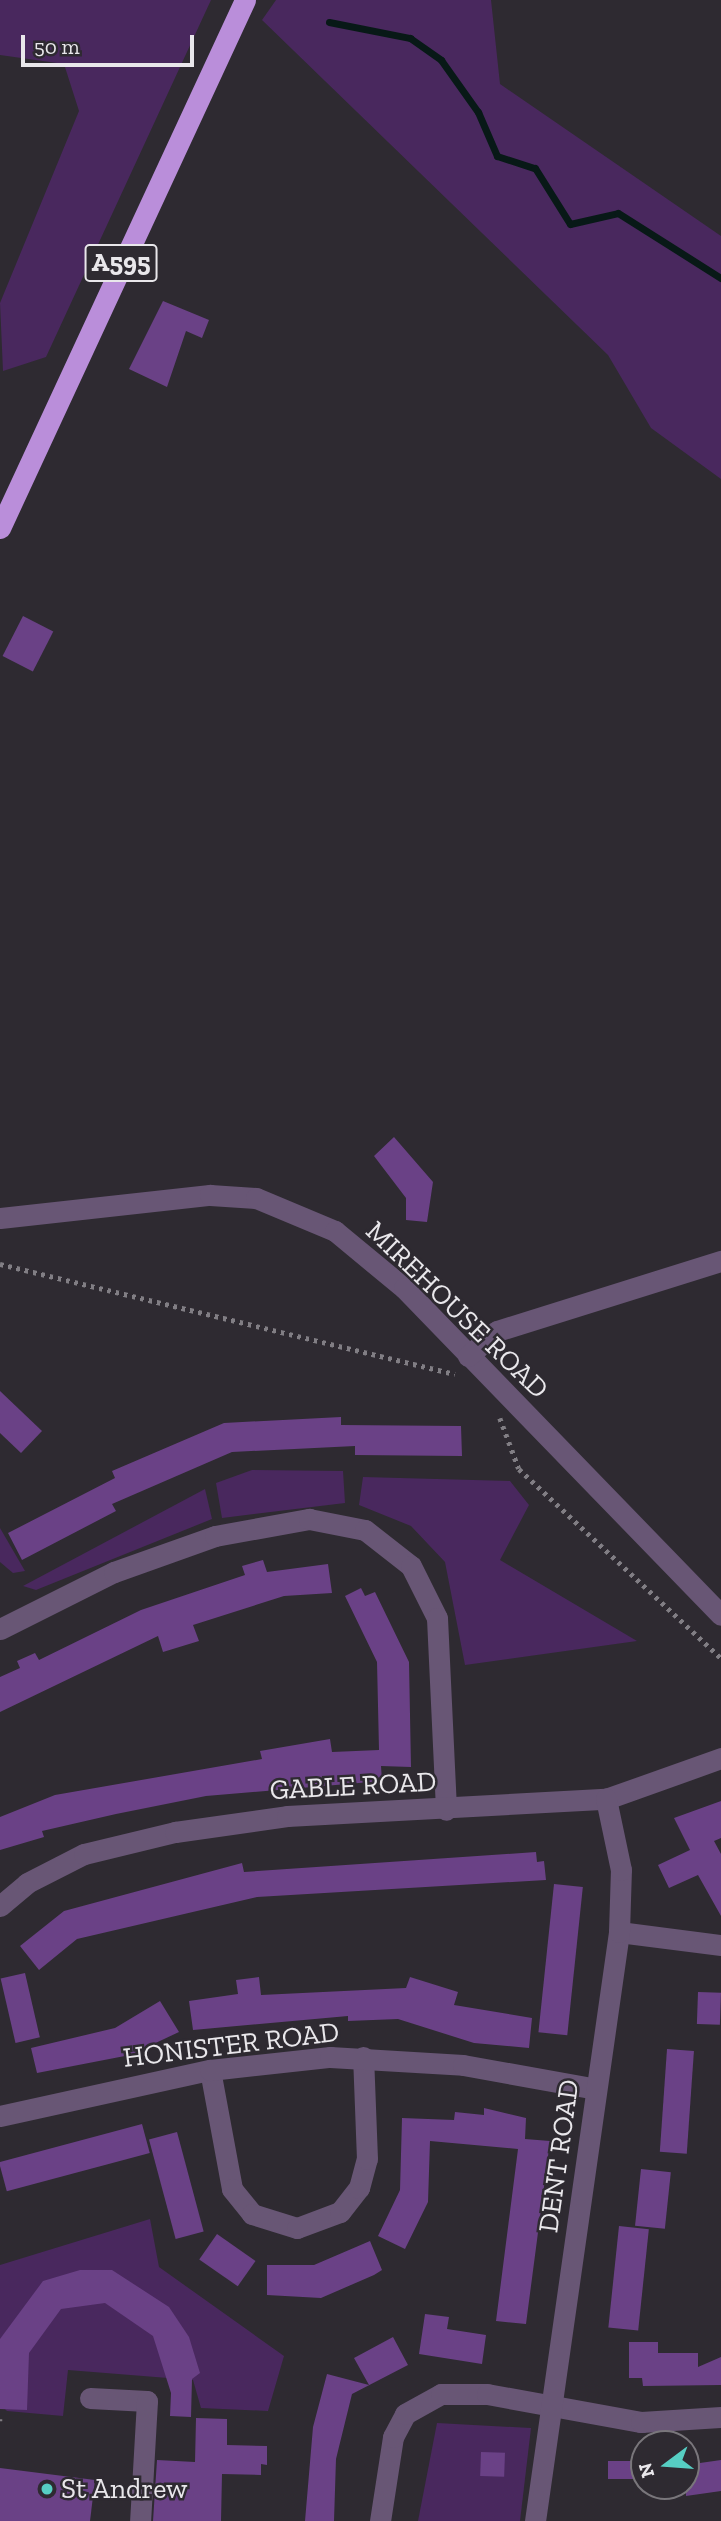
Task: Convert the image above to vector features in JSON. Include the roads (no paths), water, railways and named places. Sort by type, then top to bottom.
[{"type":"highway","name":"A595","points":[[0,528],[245,0]]},
{"type":"street","name":"MIREHOUSE ROAD","points":[[0,1218],[210,1195],[256,1198],[297,1211],[360,1249],[721,1615]]},
{"type":"street","points":[[468,1356],[497,1332],[721,1261]]},
{"type":"street","points":[[0,1629],[114,1572],[215,1536],[309,1519],[365,1530],[411,1566],[437,1618],[446,1810]]},
{"type":"street","name":"GABLE ROAD","points":[[0,1906],[55,1867],[124,1843],[238,1821],[606,1799],[721,1758]]},
{"type":"street","name":"DENT ROAD","points":[[535,2521],[619,1932],[621,1870],[606,1799]]},
{"type":"street","points":[[619,1932],[721,1945]]},
{"type":"street","points":[[210,2070],[232,2189],[252,2214],[297,2228],[340,2212],[365,2174],[363,2057]]},
{"type":"street","name":"HONISTER ROAD","points":[[0,2116],[210,2070],[363,2057],[463,2065],[597,2089]]},
{"type":"street","points":[[380,2521],[393,2437],[405,2414],[422,2401],[463,2392],[668,2423],[721,2417]]},
{"type":"street","points":[[90,2398],[147,2402],[140,2521]]},
{"type":"waterway","points":[[329,22],[410,38],[441,60],[478,112],[497,156],[535,168],[570,224],[618,213],[721,278]]},
{"type":"place","name":"St Andrew","points":[[47,2489]]}]
